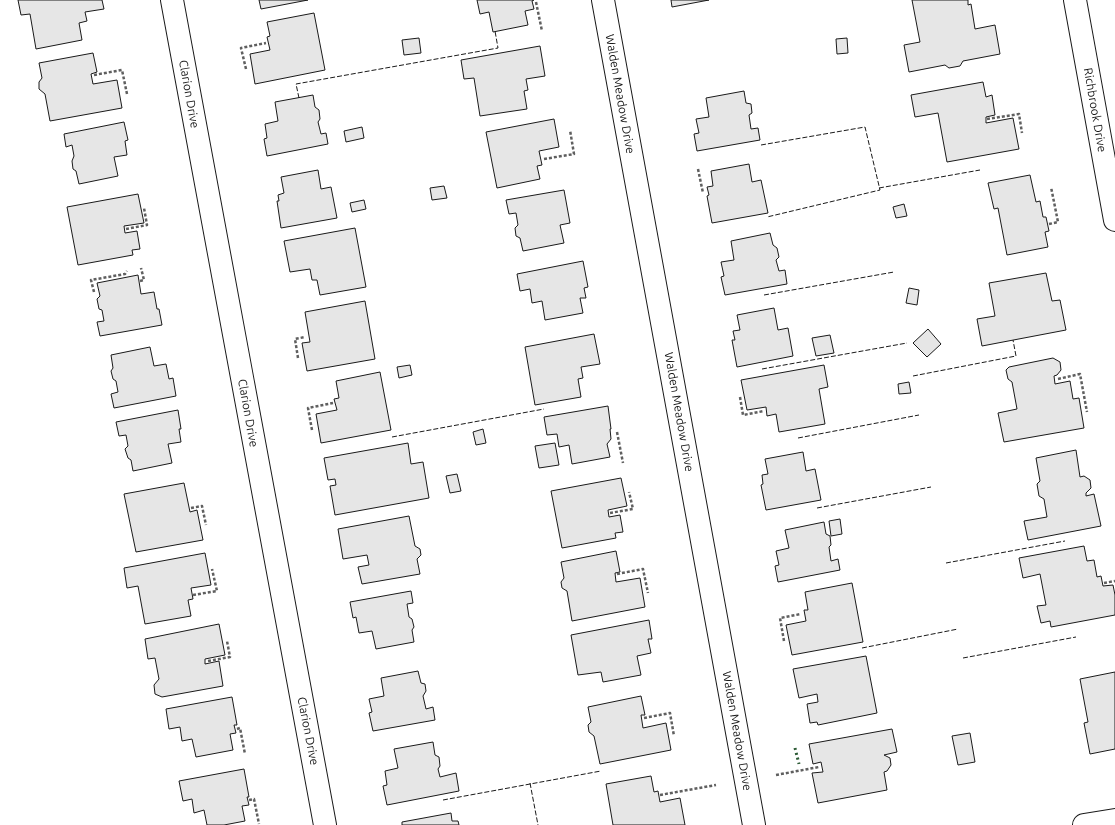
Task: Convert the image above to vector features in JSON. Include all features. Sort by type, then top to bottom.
[{"type":"street","name":"Clarion Drive","points":[[172,0],[326,825]]},
{"type":"street","name":"Walden Meadow Drive","points":[[603,0],[754,825]]},
{"type":"street","name":"Richbrook Drive","points":[[1075,0],[1115,220]]},
{"type":"street","points":[[1084,825],[1115,820]]},
{"type":"path","points":[[536,2],[542,31]]},
{"type":"path","points":[[246,69],[242,48],[266,43]]},
{"type":"path","points":[[94,75],[122,70],[126,94]]},
{"type":"path","points":[[987,119],[1019,114],[1022,133]]},
{"type":"path","points":[[544,159],[574,154],[570,130]]},
{"type":"path","points":[[698,169],[702,193]]},
{"type":"path","points":[[1049,224],[1058,222],[1051,187]]},
{"type":"path","points":[[126,229],[147,225],[144,208]]},
{"type":"path","points":[[140,281],[144,280],[141,268]]},
{"type":"path","points":[[94,292],[92,280],[126,274],[127,270]]},
{"type":"path","points":[[298,358],[295,339],[305,337]]},
{"type":"path","points":[[1058,379],[1080,374],[1087,412]]},
{"type":"path","points":[[740,397],[743,415],[764,411]]},
{"type":"path","points":[[312,430],[308,408],[333,403]]},
{"type":"path","points":[[617,432],[623,463]]},
{"type":"path","points":[[610,513],[632,509],[629,492]]},
{"type":"path","points":[[191,508],[202,506],[206,525]]},
{"type":"path","points":[[193,595],[216,591],[212,569]]},
{"type":"path","points":[[617,574],[643,569],[648,593]]},
{"type":"path","points":[[1104,583],[1115,581]]},
{"type":"path","points":[[784,641],[780,618],[801,614]]},
{"type":"path","points":[[208,662],[230,657],[227,641]]},
{"type":"path","points":[[644,718],[670,713],[674,736]]},
{"type":"path","points":[[237,729],[240,728],[245,754]]},
{"type":"path","points":[[776,775],[819,767]]},
{"type":"path","points":[[660,795],[716,785]]},
{"type":"path","points":[[249,800],[254,799],[258,824]]},
{"type":"building","points":[[18,0],[102,0],[104,9],[85,12],[87,21],[79,23],[82,40],[36,49],[30,14],[21,15]]},
{"type":"building","points":[[259,0],[308,0],[261,9]]},
{"type":"building","points":[[477,0],[534,0],[532,1],[534,9],[525,11],[528,25],[493,32],[489,12],[480,14]]},
{"type":"building","points":[[671,0],[709,0],[672,7]]},
{"type":"building","points":[[912,0],[968,0],[968,5],[971,4],[975,29],[995,25],[1000,54],[963,61],[960,66],[949,68],[945,65],[909,72],[904,45],[920,42]]},
{"type":"building","points":[[314,13],[325,70],[255,84],[250,54],[270,50],[267,37],[270,36],[267,22]]},
{"type":"building","points":[[419,38],[421,53],[404,55],[402,40]]},
{"type":"building","points":[[847,38],[848,53],[837,54],[836,39]]},
{"type":"building","points":[[540,46],[545,76],[526,79],[528,90],[524,91],[527,109],[480,116],[474,78],[464,79],[461,60]]},
{"type":"building","points":[[93,53],[97,72],[91,74],[93,84],[117,80],[122,108],[50,121],[45,94],[39,89],[39,82],[42,78],[39,63]]},
{"type":"building","points":[[983,82],[986,97],[992,95],[995,115],[986,117],[986,123],[1013,118],[1019,149],[947,162],[938,113],[915,117],[911,95]]},
{"type":"building","points":[[744,91],[746,103],[751,104],[752,113],[749,115],[751,129],[758,128],[760,140],[697,151],[694,134],[699,133],[696,119],[709,117],[706,98]]},
{"type":"building","points":[[313,95],[315,107],[319,110],[320,119],[318,122],[321,134],[326,133],[328,144],[267,156],[264,139],[267,138],[265,124],[278,121],[275,102]]},
{"type":"building","points":[[554,119],[559,147],[539,151],[542,165],[537,166],[540,179],[497,188],[486,132]]},
{"type":"building","points":[[124,122],[128,140],[125,141],[127,155],[114,157],[118,176],[79,184],[76,171],[73,169],[72,161],[74,156],[72,145],[66,147],[64,134]]},
{"type":"building","points":[[362,127],[364,138],[346,142],[344,131]]},
{"type":"building","points":[[749,164],[752,182],[761,180],[768,213],[712,223],[707,196],[709,195],[707,187],[713,186],[711,171]]},
{"type":"building","points":[[318,170],[321,189],[331,187],[337,218],[281,228],[277,201],[279,201],[278,195],[284,193],[281,177]]},
{"type":"building","points":[[1030,175],[1036,202],[1040,201],[1043,217],[1046,217],[1049,231],[1045,232],[1048,247],[1007,255],[998,208],[994,209],[988,183]]},
{"type":"building","points":[[444,186],[447,198],[432,200],[430,188]]},
{"type":"building","points":[[564,190],[570,223],[560,225],[564,243],[523,251],[520,238],[516,236],[515,228],[518,225],[516,213],[509,214],[506,200]]},
{"type":"building","points":[[138,194],[144,223],[124,226],[125,233],[137,231],[140,249],[132,250],[133,255],[78,265],[67,207]]},
{"type":"building","points":[[364,200],[366,209],[352,212],[350,203]]},
{"type":"building","points":[[904,204],[907,216],[896,218],[893,207]]},
{"type":"building","points":[[355,228],[366,287],[320,295],[317,280],[312,280],[310,269],[290,272],[284,241]]},
{"type":"building","points":[[770,233],[773,245],[777,248],[779,257],[776,260],[779,271],[785,270],[787,284],[725,295],[721,277],[724,276],[721,262],[734,260],[731,241]]},
{"type":"building","points":[[583,261],[588,287],[584,288],[586,298],[580,298],[583,313],[545,320],[542,301],[532,303],[530,289],[520,291],[517,274]]},
{"type":"building","points":[[1046,273],[1052,301],[1060,300],[1066,330],[982,346],[977,319],[995,316],[989,283]]},
{"type":"building","points":[[138,275],[141,294],[154,292],[162,325],[100,336],[97,322],[104,321],[102,310],[99,309],[97,299],[100,296],[97,283]]},
{"type":"building","points":[[909,288],[919,290],[917,305],[906,303]]},
{"type":"building","points":[[365,301],[375,359],[307,371],[302,343],[310,342],[305,312]]},
{"type":"building","points":[[774,308],[778,330],[788,328],[793,356],[737,367],[732,340],[735,340],[733,331],[740,330],[737,315]]},
{"type":"building","points":[[928,329],[941,344],[927,357],[913,343]]},
{"type":"building","points":[[594,334],[600,364],[581,367],[583,378],[578,379],[581,397],[535,405],[525,347]]},
{"type":"building","points":[[830,335],[834,353],[816,356],[812,338]]},
{"type":"building","points":[[150,347],[154,366],[166,364],[169,379],[173,378],[176,396],[114,408],[111,394],[118,392],[116,381],[113,379],[111,371],[113,368],[111,355]]},
{"type":"building","points":[[1053,358],[1060,362],[1061,370],[1054,376],[1055,384],[1070,381],[1073,399],[1079,398],[1084,428],[1004,442],[998,413],[1017,409],[1012,382],[1008,379],[1006,370],[1009,367]]},
{"type":"building","points":[[410,365],[412,375],[399,378],[397,367]]},
{"type":"building","points":[[824,365],[828,387],[819,389],[825,424],[779,432],[776,414],[767,416],[766,407],[747,410],[741,380]]},
{"type":"building","points":[[380,372],[391,430],[321,443],[316,414],[337,410],[334,399],[339,398],[336,381]]},
{"type":"building","points":[[909,382],[911,393],[899,394],[898,384]]},
{"type":"building","points":[[608,406],[611,439],[607,444],[610,457],[572,464],[569,445],[559,447],[557,434],[547,435],[544,417]]},
{"type":"building","points":[[178,410],[181,429],[179,429],[181,442],[168,444],[172,463],[133,471],[131,460],[128,458],[125,449],[128,446],[126,435],[119,436],[116,422]]},
{"type":"building","points":[[483,429],[486,443],[476,445],[473,432]]},
{"type":"building","points":[[408,443],[411,464],[423,462],[429,498],[335,515],[330,486],[336,485],[335,479],[328,480],[324,458]]},
{"type":"building","points":[[555,443],[559,465],[539,468],[535,446]]},
{"type":"building","points":[[1076,450],[1080,477],[1084,476],[1090,480],[1091,488],[1086,493],[1086,496],[1094,494],[1101,526],[1028,540],[1024,521],[1047,517],[1044,499],[1039,496],[1037,484],[1040,481],[1036,458]]},
{"type":"building","points":[[803,452],[806,471],[815,469],[821,500],[766,510],[761,485],[763,484],[762,475],[768,474],[765,459]]},
{"type":"building","points":[[457,474],[461,491],[450,493],[446,476]]},
{"type":"building","points":[[621,478],[627,506],[608,510],[609,517],[620,515],[623,532],[615,533],[616,538],[562,548],[551,491]]},
{"type":"building","points":[[184,483],[190,512],[197,510],[203,540],[136,552],[124,494]]},
{"type":"building","points":[[409,516],[415,546],[420,549],[421,555],[417,559],[420,574],[362,584],[358,567],[369,565],[367,555],[343,559],[338,529]]},
{"type":"building","points":[[840,519],[842,534],[831,536],[829,521]]},
{"type":"building","points":[[824,522],[826,534],[830,536],[831,545],[829,547],[831,561],[838,559],[840,570],[778,582],[775,566],[779,565],[776,551],[789,548],[785,530]]},
{"type":"building","points":[[1084,546],[1087,561],[1094,560],[1097,577],[1101,576],[1103,586],[1113,585],[1115,595],[1115,615],[1051,627],[1050,621],[1041,623],[1037,606],[1046,605],[1040,574],[1023,578],[1019,558]]},
{"type":"building","points":[[616,551],[620,572],[615,573],[616,582],[640,578],[645,607],[572,621],[567,591],[562,588],[561,582],[564,578],[561,562]]},
{"type":"building","points":[[205,553],[211,585],[191,588],[193,599],[188,600],[191,616],[145,624],[138,586],[127,588],[124,568]]},
{"type":"building","points":[[852,583],[863,642],[792,655],[786,625],[806,621],[804,610],[808,610],[805,592]]},
{"type":"building","points":[[411,591],[413,603],[407,604],[409,617],[412,619],[414,627],[412,630],[414,642],[376,649],[372,631],[359,633],[356,617],[353,618],[350,602]]},
{"type":"building","points":[[649,620],[652,639],[648,639],[651,653],[637,656],[641,675],[603,682],[601,672],[578,675],[571,635]]},
{"type":"building","points":[[219,624],[225,655],[205,659],[205,664],[219,661],[223,686],[162,697],[155,694],[154,685],[159,679],[155,658],[148,659],[145,639]]},
{"type":"building","points":[[866,656],[877,713],[818,725],[817,722],[810,723],[807,704],[818,702],[817,694],[799,698],[793,669]]},
{"type":"building","points":[[418,671],[421,683],[425,684],[426,691],[423,696],[426,709],[433,707],[435,720],[373,731],[369,713],[372,712],[369,699],[384,696],[381,678]]},
{"type":"building","points":[[1115,672],[1115,749],[1090,754],[1084,723],[1088,722],[1080,679]]},
{"type":"building","points":[[641,696],[645,715],[641,715],[643,728],[666,723],[671,750],[600,764],[594,736],[589,732],[588,725],[591,722],[588,707]]},
{"type":"building","points":[[232,697],[237,725],[234,725],[236,733],[230,734],[233,750],[196,757],[192,739],[182,741],[180,727],[169,729],[166,709]]},
{"type":"building","points":[[892,729],[897,752],[884,755],[890,758],[891,765],[887,771],[884,772],[887,790],[818,803],[812,773],[823,772],[821,762],[813,764],[809,744]]},
{"type":"building","points":[[970,733],[975,762],[958,765],[952,736]]},
{"type":"building","points":[[433,742],[435,755],[439,757],[440,766],[438,769],[440,777],[456,773],[459,791],[387,805],[383,786],[387,785],[385,771],[398,768],[394,749]]},
{"type":"building","points":[[244,769],[249,797],[247,797],[249,805],[242,806],[245,821],[224,825],[207,825],[204,810],[194,813],[192,799],[183,801],[179,781]]},
{"type":"building","points":[[651,776],[654,792],[658,791],[660,802],[680,798],[685,825],[613,825],[606,784]]},
{"type":"building","points":[[451,813],[452,821],[458,821],[459,825],[402,825],[402,822]]},
{"type":"hedge","points":[[795,748],[799,764]]},
{"type":"fence","points":[[299,98],[296,84],[498,48],[495,31]]},
{"type":"fence","points":[[761,145],[865,127],[880,190],[767,217]]},
{"type":"fence","points":[[879,188],[980,170]]},
{"type":"fence","points":[[764,295],[894,272]]},
{"type":"fence","points":[[913,376],[1016,356],[1013,340]]},
{"type":"fence","points":[[762,369],[907,343]]},
{"type":"fence","points":[[392,437],[544,409]]},
{"type":"fence","points":[[798,438],[919,415]]},
{"type":"fence","points":[[817,508],[931,487]]},
{"type":"fence","points":[[946,563],[1065,541]]},
{"type":"fence","points":[[862,648],[958,629]]},
{"type":"fence","points":[[963,658],[1076,637]]},
{"type":"fence","points":[[443,800],[601,771]]},
{"type":"fence","points":[[530,783],[538,825]]}]
